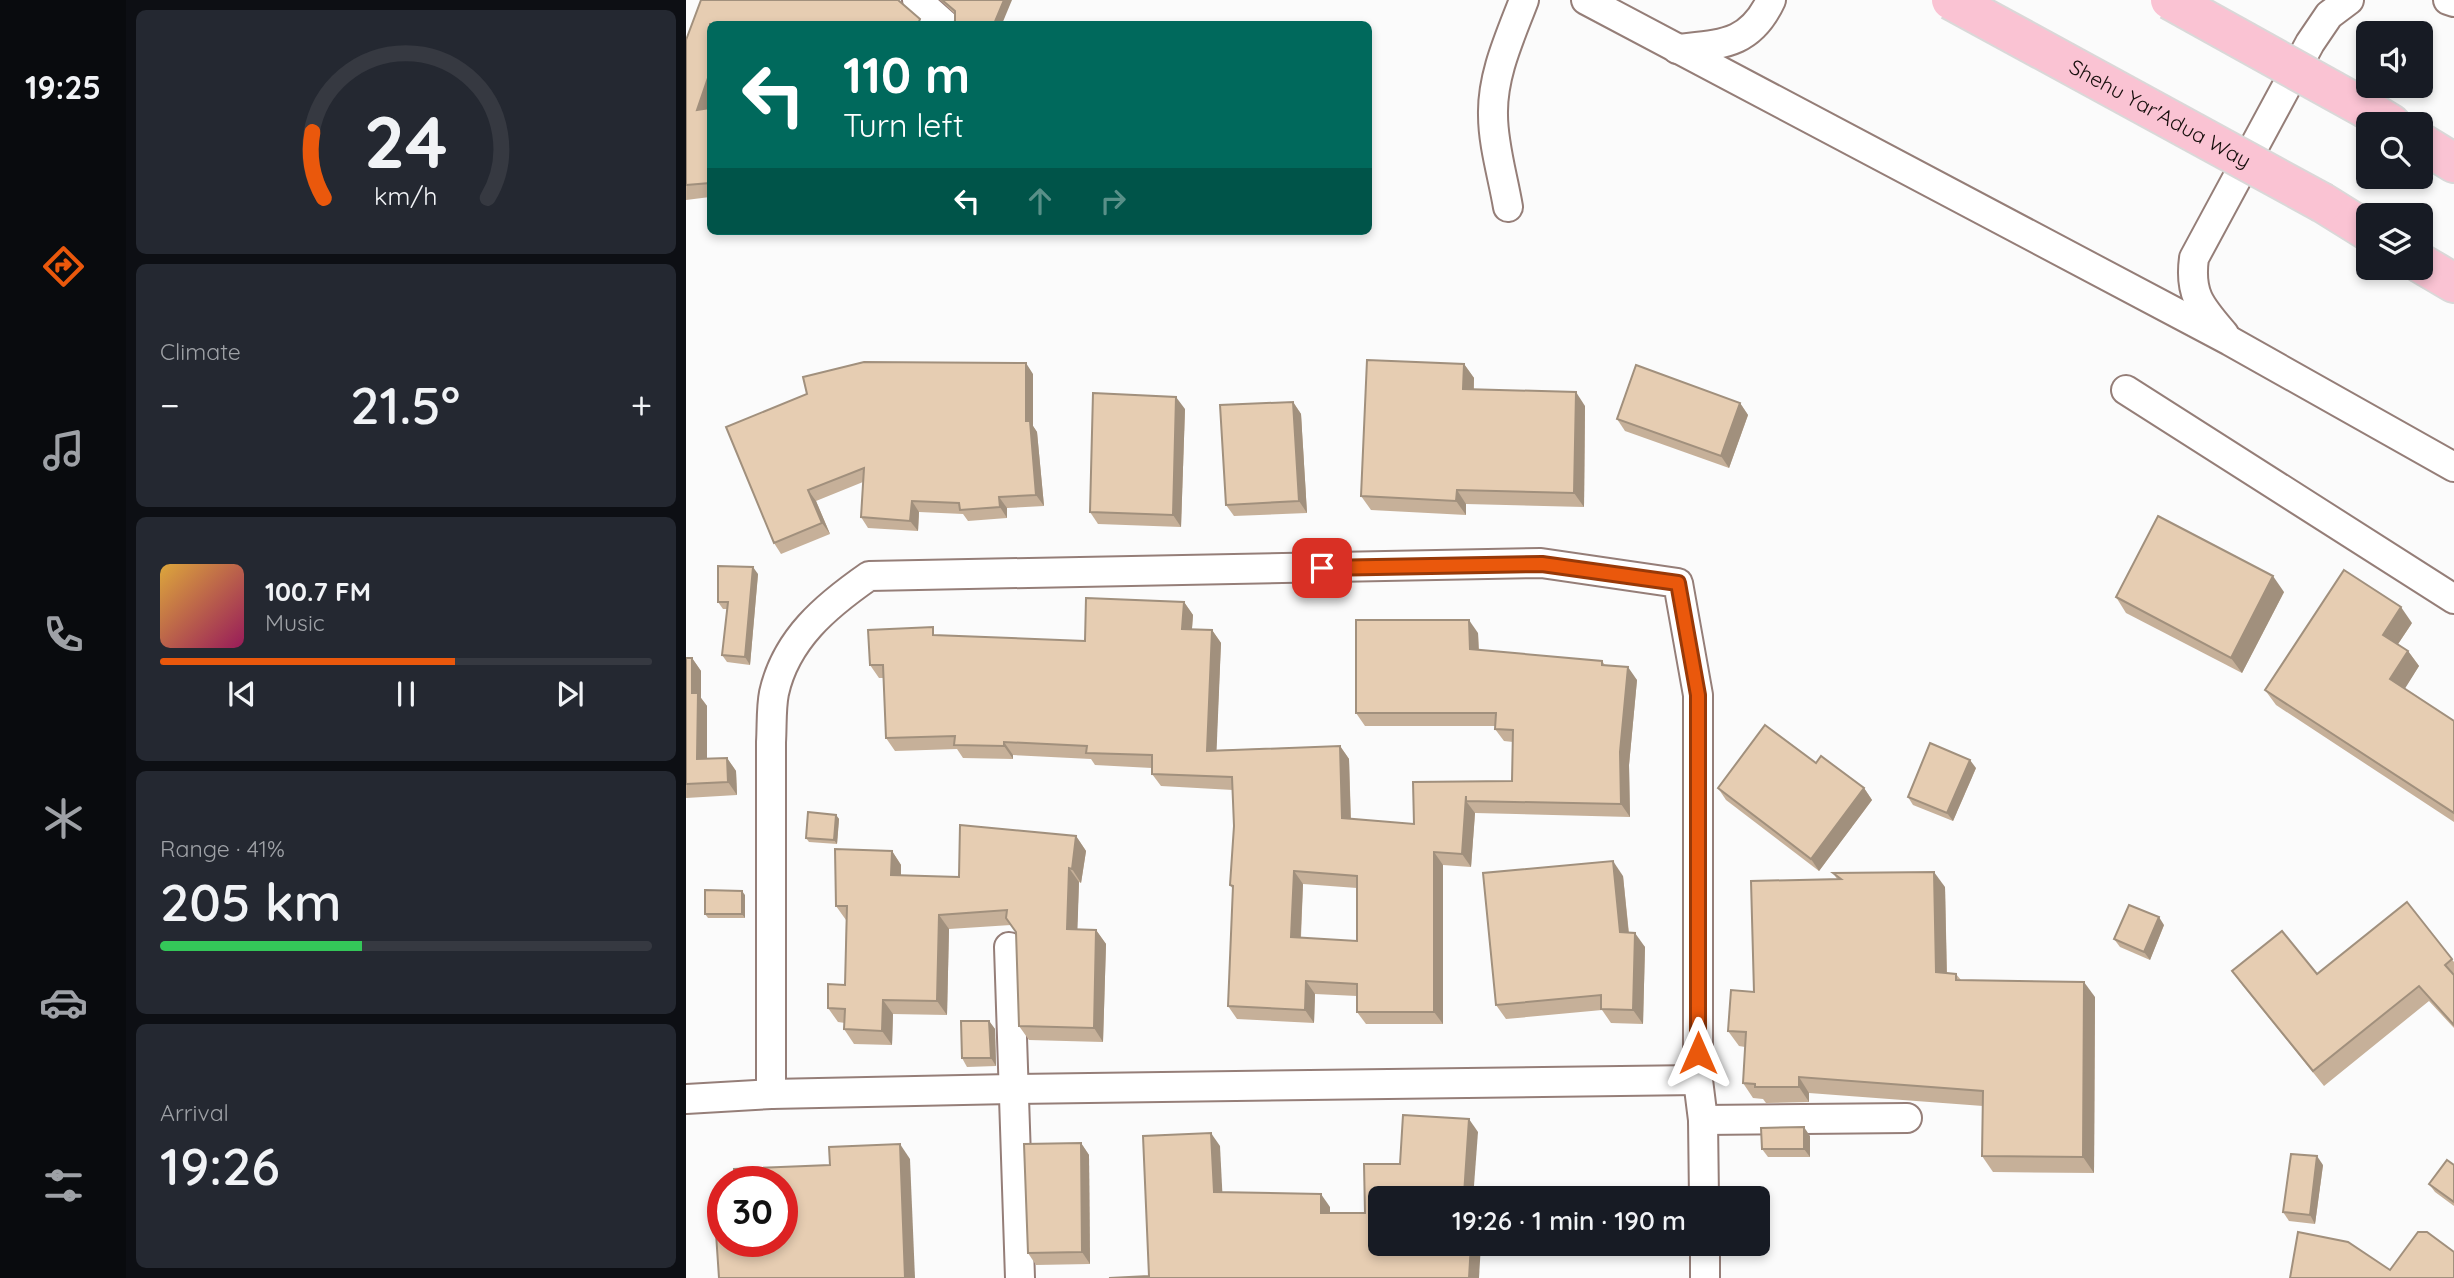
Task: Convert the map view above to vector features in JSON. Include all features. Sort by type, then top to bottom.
[{"type":"highway","name":"Shehu Yar'Adua Way","points":[[1951,0],[2356,223]]},
{"type":"highway","points":[[2170,0],[2370,112]]},
{"type":"highway","points":[[2433,150],[2454,163]]},
{"type":"highway","points":[[2433,270],[2454,283]]},
{"type":"street","points":[[917,0],[941,21]]},
{"type":"street","points":[[1508,207],[1493,117],[1494,95],[1498,71],[1524,0]]},
{"type":"street","points":[[1586,0],[2230,341],[2454,467]]},
{"type":"street","points":[[1677,49],[1734,41],[1760,23],[1771,0]]},
{"type":"street","points":[[2230,341],[2196,297],[2191,280],[2194,258],[2310,43],[2329,15],[2348,0]]},
{"type":"street","points":[[2448,0],[2454,2]]},
{"type":"street","points":[[2126,390],[2454,598]]},
{"type":"street","points":[[771,1094],[771,742],[774,693],[792,647],[826,606],[869,576],[1528,564],[1678,583],[1698,695],[1698,1080],[1703,1120],[1704,1186]]},
{"type":"street","points":[[1009,947],[1011,1089],[1020,1278]]},
{"type":"street","points":[[686,1099],[771,1094],[1011,1089],[1698,1080]]},
{"type":"street","points":[[1703,1120],[1907,1118]]},
{"type":"street","points":[[1705,1256],[1705,1278]]},
{"type":"building","points":[[701,0],[898,0],[920,19],[707,21],[707,81],[697,110],[707,108],[707,183],[686,185],[686,40]]},
{"type":"building","points":[[942,0],[1004,0],[995,21],[955,21],[955,11]]},
{"type":"building","points":[[1367,360],[1464,364],[1463,389],[1576,392],[1574,493],[1457,490],[1456,501],[1361,496]]},
{"type":"building","points":[[864,362],[1026,363],[1026,421],[1030,421],[1036,495],[999,497],[1000,507],[960,510],[959,503],[912,501],[910,521],[861,517],[864,468],[808,490],[822,523],[774,543],[726,427],[807,394],[803,377]]},
{"type":"building","points":[[1636,365],[1740,403],[1721,456],[1617,419]]},
{"type":"building","points":[[1093,393],[1176,397],[1173,515],[1090,512]]},
{"type":"building","points":[[1293,402],[1299,501],[1226,505],[1220,405]]},
{"type":"building","points":[[2158,516],[2273,576],[2231,658],[2116,597]]},
{"type":"building","points":[[718,566],[753,567],[745,657],[722,655],[728,602],[718,602]]},
{"type":"building","points":[[2344,570],[2401,607],[2383,635],[2408,651],[2390,679],[2454,721],[2454,813],[2265,690]]},
{"type":"building","points":[[1086,598],[1184,602],[1182,629],[1212,630],[1207,751],[1340,746],[1342,818],[1414,824],[1413,782],[1512,781],[1513,730],[1495,729],[1496,713],[1356,713],[1356,620],[1469,620],[1470,649],[1602,661],[1602,665],[1628,667],[1620,752],[1621,804],[1466,801],[1466,796],[1462,854],[1434,852],[1434,1012],[1357,1012],[1357,984],[1306,981],[1305,1010],[1228,1006],[1233,886],[1230,885],[1234,826],[1232,777],[1152,774],[1152,755],[1086,753],[1087,746],[1004,742],[1004,746],[954,745],[955,736],[886,738],[883,665],[870,665],[868,630],[933,627],[933,635],[1085,641]],"holes":[[[1294,871],[1357,876],[1357,941],[1291,937]]]},
{"type":"building","points":[[686,658],[692,658],[692,693],[698,693],[697,759],[727,758],[728,782],[686,784]]},
{"type":"building","points":[[1765,725],[1816,763],[1821,756],[1864,788],[1811,859],[1718,788]]},
{"type":"building","points":[[1930,743],[1970,760],[1947,813],[1908,797]]},
{"type":"building","points":[[808,812],[836,815],[834,840],[806,838]]},
{"type":"building","points":[[960,825],[1076,836],[1072,869],[1069,868],[1067,929],[1096,930],[1094,1028],[1019,1026],[1016,932],[1006,918],[1007,910],[939,915],[937,1001],[883,1000],[882,1031],[844,1029],[845,1009],[828,1008],[828,984],[845,985],[847,906],[836,906],[835,849],[892,851],[891,875],[959,877]]},
{"type":"building","points":[[1613,861],[1620,932],[1635,933],[1633,1010],[1601,1009],[1601,995],[1496,1005],[1483,873]]},
{"type":"building","points":[[1934,872],[1936,972],[1956,974],[1956,980],[2084,982],[2083,1157],[1982,1156],[1983,1091],[1799,1077],[1799,1087],[1755,1087],[1755,1084],[1743,1083],[1746,1032],[1728,1031],[1731,990],[1754,992],[1751,881],[1841,879],[1833,873]]},
{"type":"building","points":[[705,890],[742,891],[742,914],[705,914]]},
{"type":"building","points":[[2407,902],[2452,959],[2445,965],[2454,975],[2454,1025],[2419,986],[2313,1071],[2232,971],[2282,931],[2317,974]]},
{"type":"building","points":[[2129,905],[2159,917],[2144,952],[2114,939]]},
{"type":"building","points":[[961,1021],[989,1021],[991,1058],[962,1058]]},
{"type":"building","points":[[1403,1115],[1469,1119],[1465,1186],[1368,1186],[1368,1256],[1470,1256],[1469,1278],[1109,1278],[1149,1276],[1143,1136],[1211,1133],[1214,1192],[1321,1194],[1321,1213],[1365,1213],[1364,1164],[1400,1164]]},
{"type":"building","points":[[1804,1127],[1804,1149],[1762,1149],[1761,1128]]},
{"type":"building","points":[[1081,1143],[1082,1252],[1028,1253],[1024,1144]]},
{"type":"building","points":[[900,1144],[905,1278],[719,1278],[718,1257],[798,1257],[798,1166],[830,1165],[829,1147]]},
{"type":"building","points":[[2291,1154],[2317,1156],[2310,1215],[2283,1212]]},
{"type":"building","points":[[2447,1160],[2454,1165],[2454,1202],[2429,1184]]},
{"type":"building","points":[[2298,1232],[2348,1242],[2390,1270],[2418,1232],[2427,1232],[2454,1252],[2454,1278],[2290,1278]]},
{"type":"route","points":[[1322,568],[1542,564],[1678,583],[1698,695],[1698,1053]]}]
